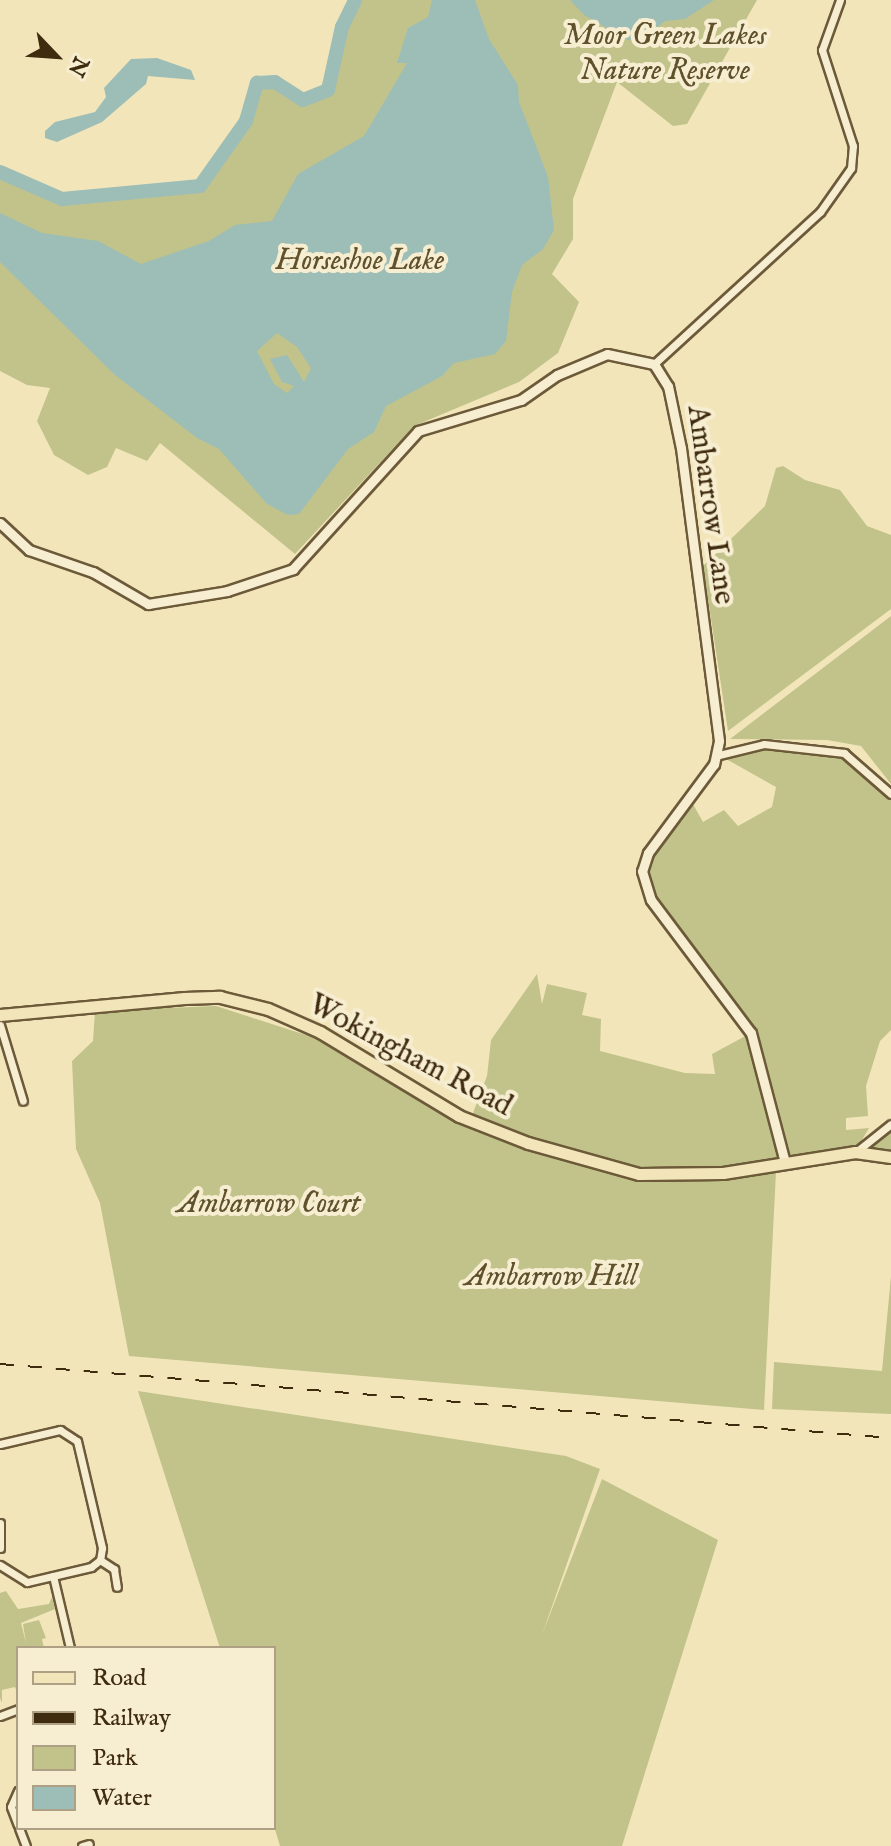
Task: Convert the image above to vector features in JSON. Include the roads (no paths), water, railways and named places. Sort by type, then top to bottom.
[{"type":"main road","name":"Wokingham Road","points":[[0,1015],[220,997],[268,1009],[320,1032],[459,1116],[528,1143],[639,1174],[712,1174],[855,1152],[891,1157]]},
{"type":"street","points":[[0,523],[29,550],[93,572],[148,604],[227,591],[293,569],[418,431],[521,400],[557,375],[607,354],[654,364],[820,212],[851,168],[853,146],[822,50],[840,0]]},
{"type":"street","name":"Ambarrow Lane","points":[[654,364],[668,386],[681,448],[719,755]]},
{"type":"street","points":[[785,1163],[751,1033],[651,900],[642,871],[648,853],[719,755],[764,744],[844,753],[891,794]]},
{"type":"street","points":[[0,1025],[23,1101]]},
{"type":"street","points":[[855,1152],[891,1124]]},
{"type":"street","points":[[0,1444],[60,1430],[77,1441],[102,1548],[100,1560]]},
{"type":"street","points":[[0,1523],[0,1548]]},
{"type":"street","points":[[0,1565],[27,1582],[100,1560]]},
{"type":"street","points":[[100,1560],[114,1569],[117,1587]]},
{"type":"street","points":[[53,1576],[70,1646]]},
{"type":"street","points":[[16,1796],[11,1807],[16,1819]]},
{"type":"water","name":"Horseshoe Lake","points":[[432,0],[475,0],[489,39],[518,85],[519,102],[548,177],[554,230],[543,249],[522,265],[512,292],[506,341],[495,354],[454,363],[442,376],[386,406],[374,432],[348,449],[299,514],[288,515],[267,504],[219,449],[197,438],[115,375],[0,262],[0,213],[42,233],[98,241],[141,264],[209,241],[235,225],[272,221],[298,174],[364,136],[407,63],[397,63],[408,28],[428,17]],"holes":[[[277,333],[297,347],[311,368],[304,382],[287,355],[270,359],[282,382],[294,386],[287,393],[274,384],[257,351]]]},
{"type":"water","points":[[570,0],[714,0],[685,19],[665,21],[643,38],[628,40],[584,15]]},
{"type":"water","points":[[157,58],[191,70],[195,80],[148,76],[146,84],[102,122],[57,142],[45,138],[45,131],[55,122],[95,112],[106,97],[104,88],[131,59]]},
{"type":"waterway","points":[[0,172],[62,199],[200,186],[246,121],[257,83],[275,82],[303,100],[328,90],[342,27],[355,0]]},
{"type":"railway","points":[[0,1364],[891,1438]]},
{"type":"park label","name":"Moor Green Lakes Nature Reserve","points":[[665,53]]},
{"type":"park label","name":"Ambarrow Court","points":[[269,1204]]},
{"type":"park label","name":"Ambarrow Hill","points":[[551,1277]]}]
